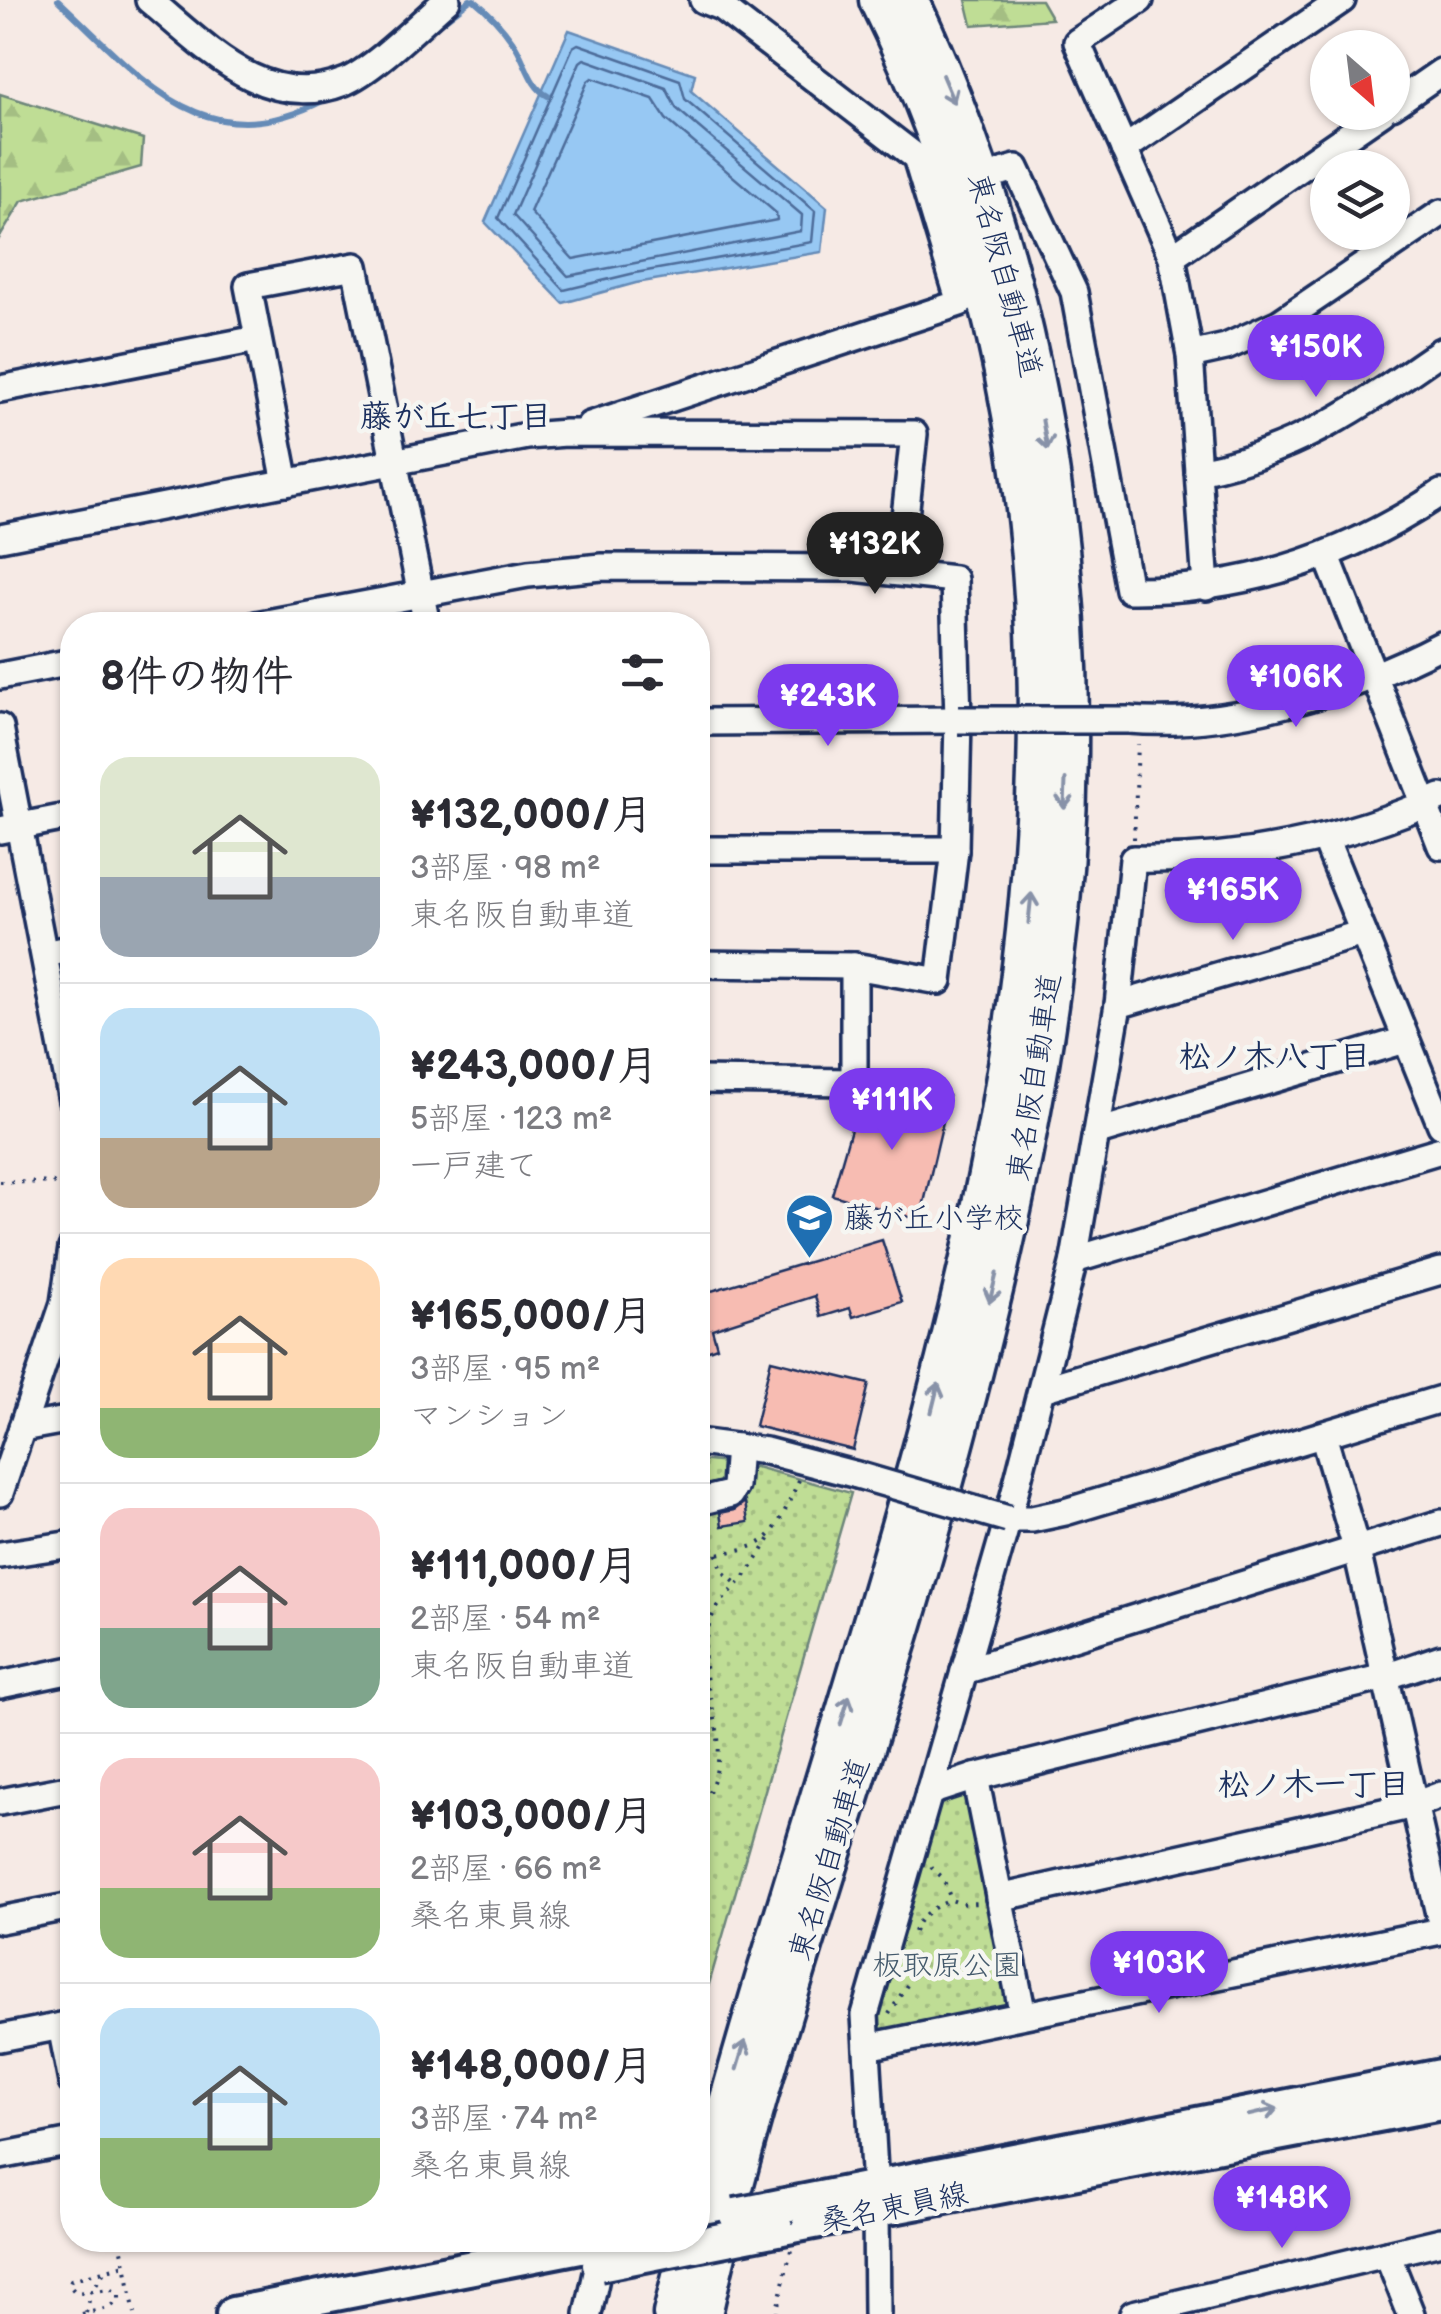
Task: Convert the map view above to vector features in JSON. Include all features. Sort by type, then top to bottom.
[{"type":"highway","name":"東名阪自動車道","points":[[710,2171],[726,2106],[904,1518],[956,1320],[1004,1097],[1035,865],[1038,644],[1030,530],[1005,372],[964,216],[928,113],[879,0]]},
{"type":"highway","name":"東名阪自動車道","points":[[702,2314],[754,2108],[932,1524],[1012,1209],[1052,980],[1067,761],[1058,529],[1046,442],[1014,287],[991,208],[954,102],[910,0]]},
{"type":"highway","points":[[673,2314],[689,2252]]},
{"type":"main road","name":"桑名東員線","points":[[710,2236],[786,2226],[876,2200],[1441,2076]]},
{"type":"main road","name":"桑名東員線","points":[[876,2200],[1441,2104]]},
{"type":"main road","name":"桑名東員線","points":[[710,2221],[786,2226]]},
{"type":"main road","name":"桑名東員線","points":[[234,2314],[586,2252]]},
{"type":"main road","name":"桑名東員線","points":[[347,2314],[591,2252]]},
{"type":"street","points":[[149,0],[236,70],[260,82],[291,90],[346,82],[447,0]]},
{"type":"street","points":[[566,433],[960,303],[934,198],[916,158],[721,6],[702,0]]},
{"type":"street","points":[[1140,0],[1077,42],[1172,257],[1190,356],[1206,587]]},
{"type":"street","points":[[1124,149],[1342,0]]},
{"type":"street","points":[[1410,94],[1441,72]]},
{"type":"street","points":[[1172,257],[1356,130]]},
{"type":"street","points":[[1002,172],[1016,168],[1074,292],[1129,590],[1206,587],[1256,578],[1327,556],[1372,535],[1441,493]]},
{"type":"street","points":[[1190,356],[1239,342],[1278,323],[1441,212]]},
{"type":"street","points":[[286,483],[248,286],[355,266],[425,612]]},
{"type":"street","points":[[0,389],[258,339]]},
{"type":"street","points":[[1198,470],[1243,462],[1319,430],[1441,351]]},
{"type":"street","points":[[0,538],[527,436],[914,434],[899,572]]},
{"type":"street","points":[[1327,556],[1375,677],[1433,801],[1441,846]]},
{"type":"street","points":[[321,612],[528,574],[602,567],[854,568],[954,579],[958,720],[955,850],[939,981],[854,966],[710,964]]},
{"type":"street","points":[[710,722],[958,720],[1133,730],[1304,700],[1375,677],[1441,645]]},
{"type":"street","points":[[0,676],[60,664]]},
{"type":"street","points":[[0,727],[10,828],[60,1021]]},
{"type":"street","points":[[878,2314],[866,2015],[1008,1520],[1074,1260],[1118,1005],[1133,859],[1231,854],[1325,838],[1433,801]]},
{"type":"street","points":[[10,828],[60,818]]},
{"type":"street","points":[[1325,838],[1441,1124]]},
{"type":"street","points":[[710,850],[955,850]]},
{"type":"street","points":[[1118,1005],[1363,933]]},
{"type":"street","points":[[45,954],[60,951]]},
{"type":"street","points":[[710,1080],[854,1082],[854,966]]},
{"type":"street","points":[[1098,1132],[1405,1040]]},
{"type":"street","points":[[1074,1260],[1441,1150]]},
{"type":"street","points":[[1042,1390],[1441,1270]]},
{"type":"street","points":[[0,1493],[60,1324]]},
{"type":"street","points":[[710,1444],[792,1457],[1008,1520],[1032,1520],[1441,1399]]},
{"type":"street","points":[[22,1428],[60,1420]]},
{"type":"street","points":[[1323,1435],[1357,1551],[1441,1924]]},
{"type":"street","points":[[710,1499],[730,1494],[735,1486],[738,1447]]},
{"type":"street","points":[[964,1671],[1441,1523]]},
{"type":"street","points":[[0,1555],[60,1546]]},
{"type":"street","points":[[929,1792],[975,1777],[1386,1677],[1441,1658]]},
{"type":"street","points":[[0,1685],[60,1672]]},
{"type":"street","points":[[975,1777],[1023,2015]]},
{"type":"street","points":[[0,1802],[60,1790]]},
{"type":"street","points":[[999,1898],[1441,1796]]},
{"type":"street","points":[[0,1920],[60,1908]]},
{"type":"street","points":[[867,2047],[1441,1931]]},
{"type":"street","points":[[0,2038],[60,2026]]},
{"type":"street","points":[[0,2156],[60,2144]]},
{"type":"street","points":[[1133,2314],[1163,2311],[1441,2240]]},
{"type":"street","points":[[588,2314],[602,2252]]},
{"type":"street","points":[[1387,2254],[1411,2314]]},
{"type":"path","points":[[1133,730],[1133,859]]},
{"type":"path","points":[[0,1182],[60,1183]]},
{"type":"path","points":[[710,1623],[722,1597],[738,1585],[770,1538],[801,1476]]},
{"type":"path","points":[[710,1526],[713,1526],[715,1554],[722,1571],[738,1585]]},
{"type":"path","points":[[710,1555],[753,1547],[770,1538]]},
{"type":"path","points":[[710,1691],[721,1746],[718,1774],[710,1788]]},
{"type":"path","points":[[867,2047],[912,1977],[908,1948],[917,1923],[933,1907],[951,1900],[972,1905],[999,1898]]},
{"type":"path","points":[[776,2314],[786,2226]]},
{"type":"path","points":[[122,2252],[135,2314]]},
{"type":"path","points":[[106,2269],[90,2292],[84,2313],[109,2308],[120,2300],[117,2291],[112,2289],[90,2292],[76,2293],[69,2285],[71,2280],[106,2269],[125,2264]]},
{"type":"green space","points":[[966,0],[1041,0],[1052,19],[972,25]]},
{"type":"green space","points":[[0,94],[143,139],[141,167],[22,201],[0,237]]},
{"type":"green space","points":[[710,1461],[748,1465],[851,1493],[710,1981]]},
{"type":"green space","name":"板取原公園","points":[[963,1790],[970,1793],[1011,2001],[1006,2011],[878,2035],[872,2026],[934,1800]]},
{"type":"water","points":[[569,30],[695,74],[691,91],[827,207],[822,252],[636,283],[563,303],[485,222]]},
{"type":"building","points":[[949,1096],[920,1220],[832,1195],[860,1098]]},
{"type":"building","points":[[882,1240],[902,1302],[853,1317],[850,1308],[821,1317],[815,1296],[712,1329],[717,1347],[710,1350],[710,1291]]},
{"type":"building","points":[[771,1360],[869,1384],[853,1450],[755,1426]]},
{"type":"building","points":[[745,1502],[748,1522],[722,1526],[720,1513]]},
{"type":"waterway","points":[[58,0],[150,85],[181,105],[213,118],[249,122],[289,115],[334,95]]},
{"type":"waterway","points":[[435,27],[470,0]]},
{"type":"waterway","points":[[474,0],[504,30],[536,86],[548,96]]},
{"type":"place","name":"藤が丘小学校","points":[[809,1260]]},
{"type":"district","name":"藤が丘七丁目","points":[[456,416]]},
{"type":"district","name":"松ノ木八丁目","points":[[1275,1056]]},
{"type":"district","name":"松ノ木一丁目","points":[[1314,1784]]}]
